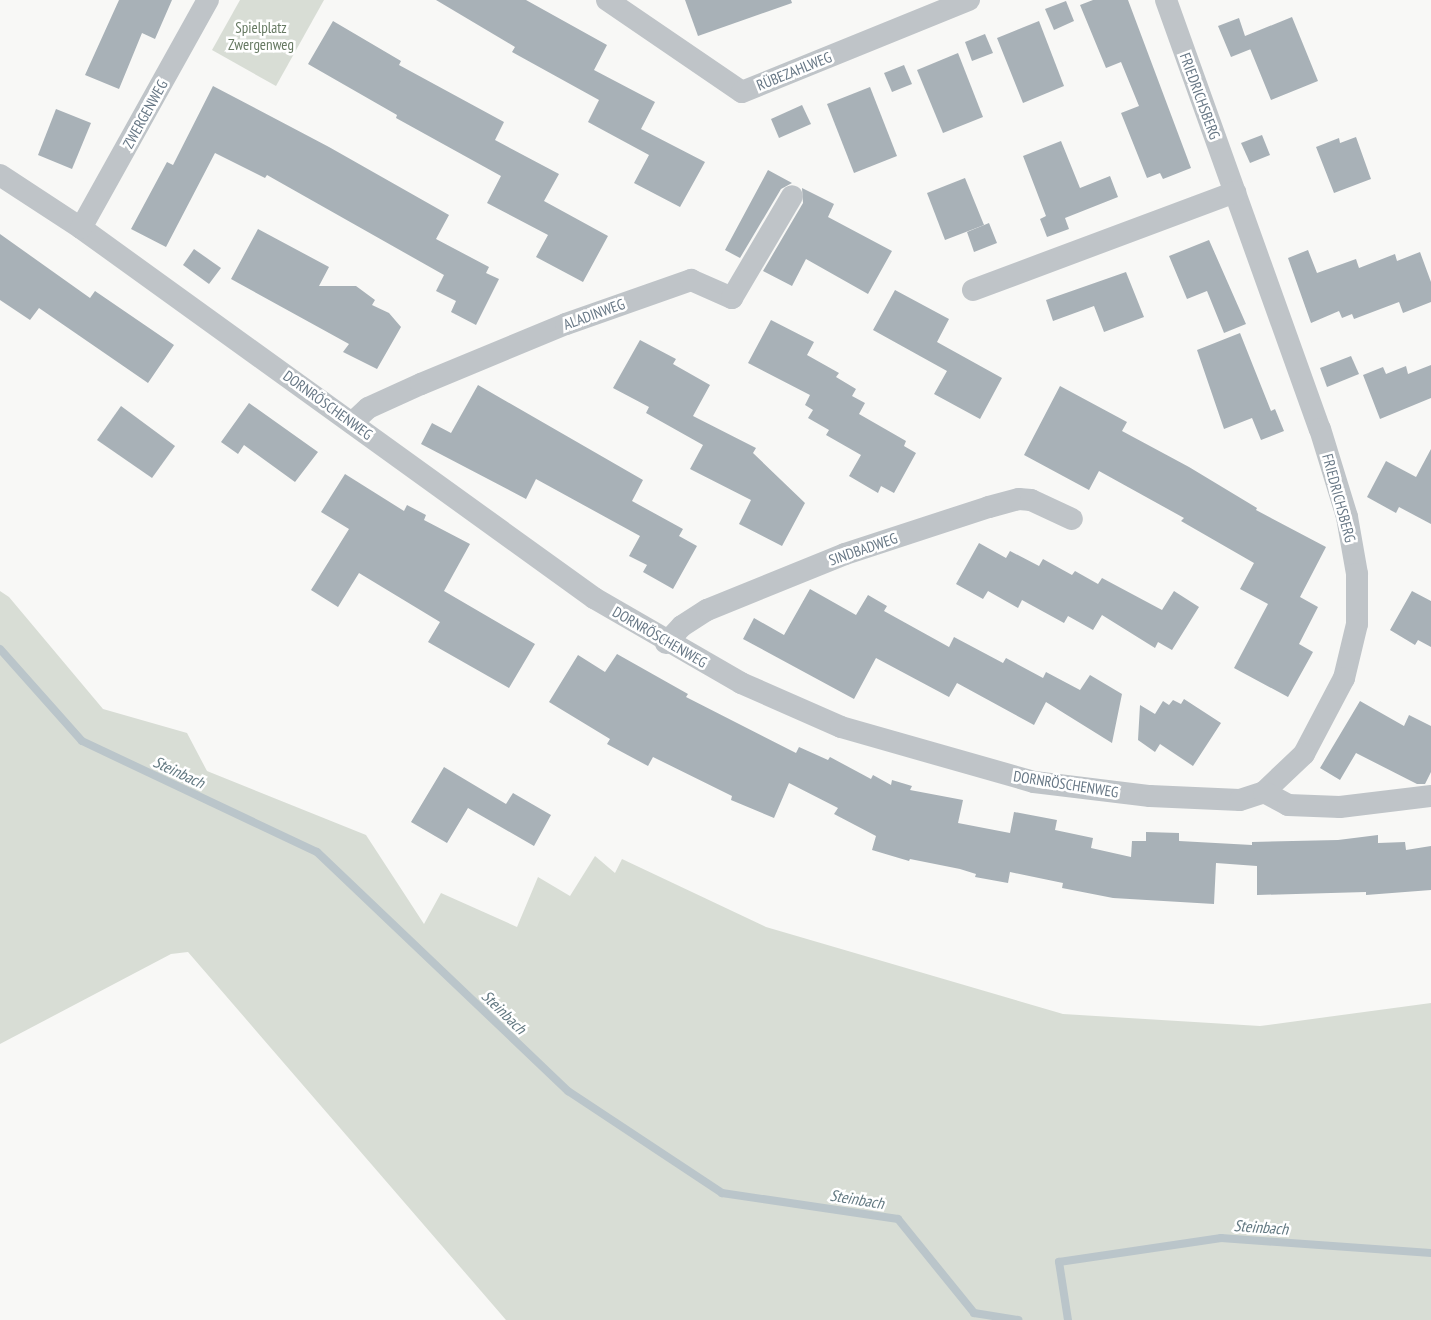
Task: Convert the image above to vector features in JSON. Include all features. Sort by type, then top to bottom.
[{"type":"street","name":"ZWERGENWEG","points":[[82,228],[208,0]]},
{"type":"street","name":"RÜBEZAHLWEG","points":[[607,0],[742,92],[969,0]]},
{"type":"street","name":"FRIEDRICHSBERG","points":[[1166,0],[1320,429],[1347,517],[1357,574],[1357,624],[1344,678],[1304,754],[1264,792]]},
{"type":"street","name":"DORNRÖSCHENWEG","points":[[0,175],[82,228],[594,598],[666,643],[741,684],[841,727],[1034,782],[1150,796],[1240,800],[1264,792]]},
{"type":"street","points":[[973,290],[1235,192]]},
{"type":"street","name":"ALADINWEG","points":[[352,423],[368,408],[421,384],[566,324],[691,280],[732,298],[792,196]]},
{"type":"street","name":"SINDBADWEG","points":[[666,643],[682,626],[707,610],[845,554],[989,507],[1018,499],[1031,500],[1072,519]]},
{"type":"street","points":[[1264,792],[1288,805],[1332,806],[1431,796]]},
{"type":"green space","name":"Spielplatz Zwergenweg","points":[[240,0],[324,0],[276,86],[212,50]]},
{"type":"green space","points":[[0,591],[9,597],[103,709],[187,733],[207,771],[366,835],[424,924],[441,893],[517,927],[538,877],[570,896],[595,856],[615,873],[622,859],[766,927],[1063,1014],[1260,1026],[1431,1003],[1431,1320],[506,1320],[188,952],[171,954],[0,1044]]},
{"type":"building","points":[[119,0],[172,0],[155,39],[142,33],[119,89],[85,75]]},
{"type":"building","points":[[436,0],[526,0],[607,45],[594,70],[655,102],[641,129],[705,162],[680,207],[634,183],[649,155],[588,122],[599,100],[512,52],[515,47]]},
{"type":"building","points":[[685,0],[791,0],[792,3],[698,36]]},
{"type":"building","points":[[1093,0],[1128,0],[1191,168],[1163,179],[1160,173],[1147,178],[1121,113],[1139,106],[1121,62],[1106,68],[1080,5]]},
{"type":"building","points":[[1066,1],[1074,21],[1054,30],[1045,9]]},
{"type":"building","points":[[1292,17],[1318,81],[1271,100],[1250,49],[1231,57],[1218,26],[1239,18],[1245,36]]},
{"type":"building","points":[[333,21],[401,61],[399,65],[504,122],[495,140],[559,174],[544,201],[608,236],[583,282],[536,257],[548,235],[487,203],[501,176],[396,118],[397,115],[308,64]]},
{"type":"building","points":[[1039,21],[1064,86],[1023,103],[997,38]]},
{"type":"building","points":[[985,34],[993,53],[972,61],[965,42]]},
{"type":"building","points":[[958,53],[983,117],[943,133],[917,70]]},
{"type":"building","points":[[904,65],[912,84],[892,92],[884,73]]},
{"type":"building","points":[[213,86],[329,147],[449,215],[436,239],[489,267],[486,273],[499,279],[476,325],[451,312],[456,301],[436,291],[444,275],[267,175],[265,178],[215,153],[166,247],[131,229],[167,162],[173,165]]},
{"type":"building","points":[[870,87],[897,156],[854,173],[827,104]]},
{"type":"building","points":[[802,105],[811,124],[779,138],[771,119]]},
{"type":"building","points":[[56,109],[91,123],[72,169],[38,155]]},
{"type":"building","points":[[1262,135],[1270,155],[1250,163],[1241,143]]},
{"type":"building","points":[[1356,137],[1371,179],[1334,193],[1316,147],[1339,138],[1340,143]]},
{"type":"building","points":[[1061,141],[1080,188],[1110,176],[1118,197],[1065,218],[1069,229],[1047,237],[1040,219],[1046,216],[1023,156]]},
{"type":"building","points":[[768,170],[792,183],[781,189],[740,258],[725,250]]},
{"type":"building","points":[[965,178],[984,225],[945,240],[927,193]]},
{"type":"building","points":[[802,188],[834,204],[828,217],[892,251],[868,294],[806,259],[792,286],[763,271],[803,203]]},
{"type":"building","points":[[989,223],[997,243],[974,252],[967,232]]},
{"type":"building","points":[[258,229],[329,267],[319,286],[356,286],[375,300],[372,305],[389,313],[401,327],[377,369],[343,352],[349,344],[231,279]]},
{"type":"building","points":[[0,234],[90,298],[95,291],[174,345],[148,383],[39,308],[30,320],[0,300]]},
{"type":"building","points":[[1209,240],[1246,324],[1224,333],[1207,291],[1187,299],[1169,256]]},
{"type":"building","points":[[194,249],[221,268],[209,284],[183,265]]},
{"type":"building","points":[[1308,250],[1317,273],[1356,259],[1359,268],[1395,254],[1397,261],[1420,252],[1431,282],[1431,302],[1403,313],[1399,302],[1354,319],[1352,314],[1342,318],[1339,311],[1311,323],[1288,258]]},
{"type":"building","points":[[1126,272],[1144,317],[1104,332],[1094,306],[1053,321],[1046,300]]},
{"type":"building","points":[[895,290],[949,319],[937,342],[1002,378],[980,419],[934,394],[947,371],[873,330]]},
{"type":"building","points":[[771,320],[814,342],[807,355],[839,373],[836,377],[856,389],[852,396],[865,403],[859,414],[906,441],[904,446],[916,453],[894,493],[881,486],[878,493],[849,476],[861,455],[826,435],[829,430],[808,418],[813,410],[805,405],[810,395],[748,363]]},
{"type":"building","points":[[1240,333],[1271,411],[1275,409],[1284,431],[1261,440],[1252,418],[1224,429],[1197,350]]},
{"type":"building","points":[[640,340],[676,359],[673,364],[710,385],[693,416],[756,448],[753,453],[805,503],[782,546],[739,524],[751,500],[690,469],[703,445],[646,413],[649,407],[613,388]]},
{"type":"building","points":[[1351,356],[1359,374],[1327,387],[1320,368]]},
{"type":"building","points":[[1431,365],[1431,398],[1380,419],[1363,375],[1383,367],[1386,374],[1406,366],[1408,374]]},
{"type":"building","points":[[478,385],[643,480],[632,501],[683,529],[679,536],[697,546],[673,589],[643,572],[647,565],[629,556],[640,536],[536,479],[526,499],[421,444],[432,423],[451,433]]},
{"type":"building","points":[[1060,386],[1127,422],[1122,431],[1189,467],[1257,508],[1256,510],[1326,547],[1300,597],[1318,607],[1299,644],[1313,652],[1288,697],[1234,668],[1268,604],[1240,589],[1254,563],[1181,521],[1184,518],[1099,471],[1089,490],[1024,455]]},
{"type":"building","points":[[249,403],[318,452],[295,482],[244,445],[238,454],[221,442]]},
{"type":"building","points":[[121,406],[175,446],[152,478],[97,440]]},
{"type":"building","points":[[1431,449],[1431,524],[1399,507],[1396,513],[1367,497],[1386,461],[1416,477]]},
{"type":"building","points":[[345,474],[404,511],[407,505],[426,515],[424,520],[470,544],[444,591],[535,644],[509,688],[428,642],[440,622],[359,573],[338,607],[311,590],[349,529],[321,512]]},
{"type":"building","points":[[979,543],[1006,558],[1010,551],[1039,566],[1043,559],[1072,575],[1075,571],[1098,584],[1102,578],[1162,610],[1174,591],[1199,607],[1172,650],[1158,642],[1155,648],[1102,615],[1093,630],[1068,616],[1064,623],[1022,600],[1018,608],[988,591],[983,599],[956,584]]},
{"type":"building","points":[[810,589],[856,615],[868,595],[887,606],[884,611],[949,647],[954,637],[1003,663],[1006,658],[1043,678],[1046,672],[1080,690],[1090,675],[1122,694],[1112,743],[1046,702],[1034,725],[957,683],[949,697],[876,658],[854,699],[743,639],[754,618],[784,635]]},
{"type":"building","points":[[1412,591],[1431,601],[1431,647],[1418,640],[1415,645],[1390,630]]},
{"type":"building","points":[[617,654],[688,694],[686,697],[796,753],[799,747],[828,760],[830,757],[871,779],[873,775],[891,785],[892,780],[912,786],[910,790],[963,800],[958,823],[1010,833],[1014,812],[1057,820],[1055,830],[1093,838],[1091,848],[1131,857],[1132,841],[1146,841],[1146,832],[1179,833],[1179,841],[1252,845],[1252,842],[1338,840],[1378,835],[1378,843],[1405,842],[1406,850],[1431,846],[1431,890],[1366,895],[1366,892],[1257,895],[1257,866],[1216,863],[1214,904],[1113,898],[1062,888],[1063,883],[1010,872],[1008,883],[975,877],[976,874],[960,869],[910,859],[909,861],[872,850],[876,836],[834,814],[838,808],[789,783],[774,818],[731,800],[732,796],[653,757],[648,766],[607,744],[610,739],[549,702],[578,655],[605,672]]},
{"type":"building","points":[[1184,699],[1221,723],[1193,766],[1160,744],[1155,752],[1138,740],[1140,705],[1155,714],[1163,701],[1169,705],[1173,700],[1181,704]]},
{"type":"building","points":[[1360,701],[1404,726],[1409,715],[1431,726],[1431,772],[1425,784],[1417,784],[1356,753],[1340,780],[1320,768]]},
{"type":"building","points":[[444,767],[506,804],[513,793],[551,815],[534,846],[468,808],[447,843],[411,822]]},
{"type":"waterway","name":"Steinbach","points":[[0,649],[82,741],[317,852],[568,1091],[722,1193],[898,1219],[974,1313],[1018,1320]]},
{"type":"waterway","name":"Steinbach","points":[[1068,1320],[1059,1262],[1221,1238],[1431,1253]]}]
